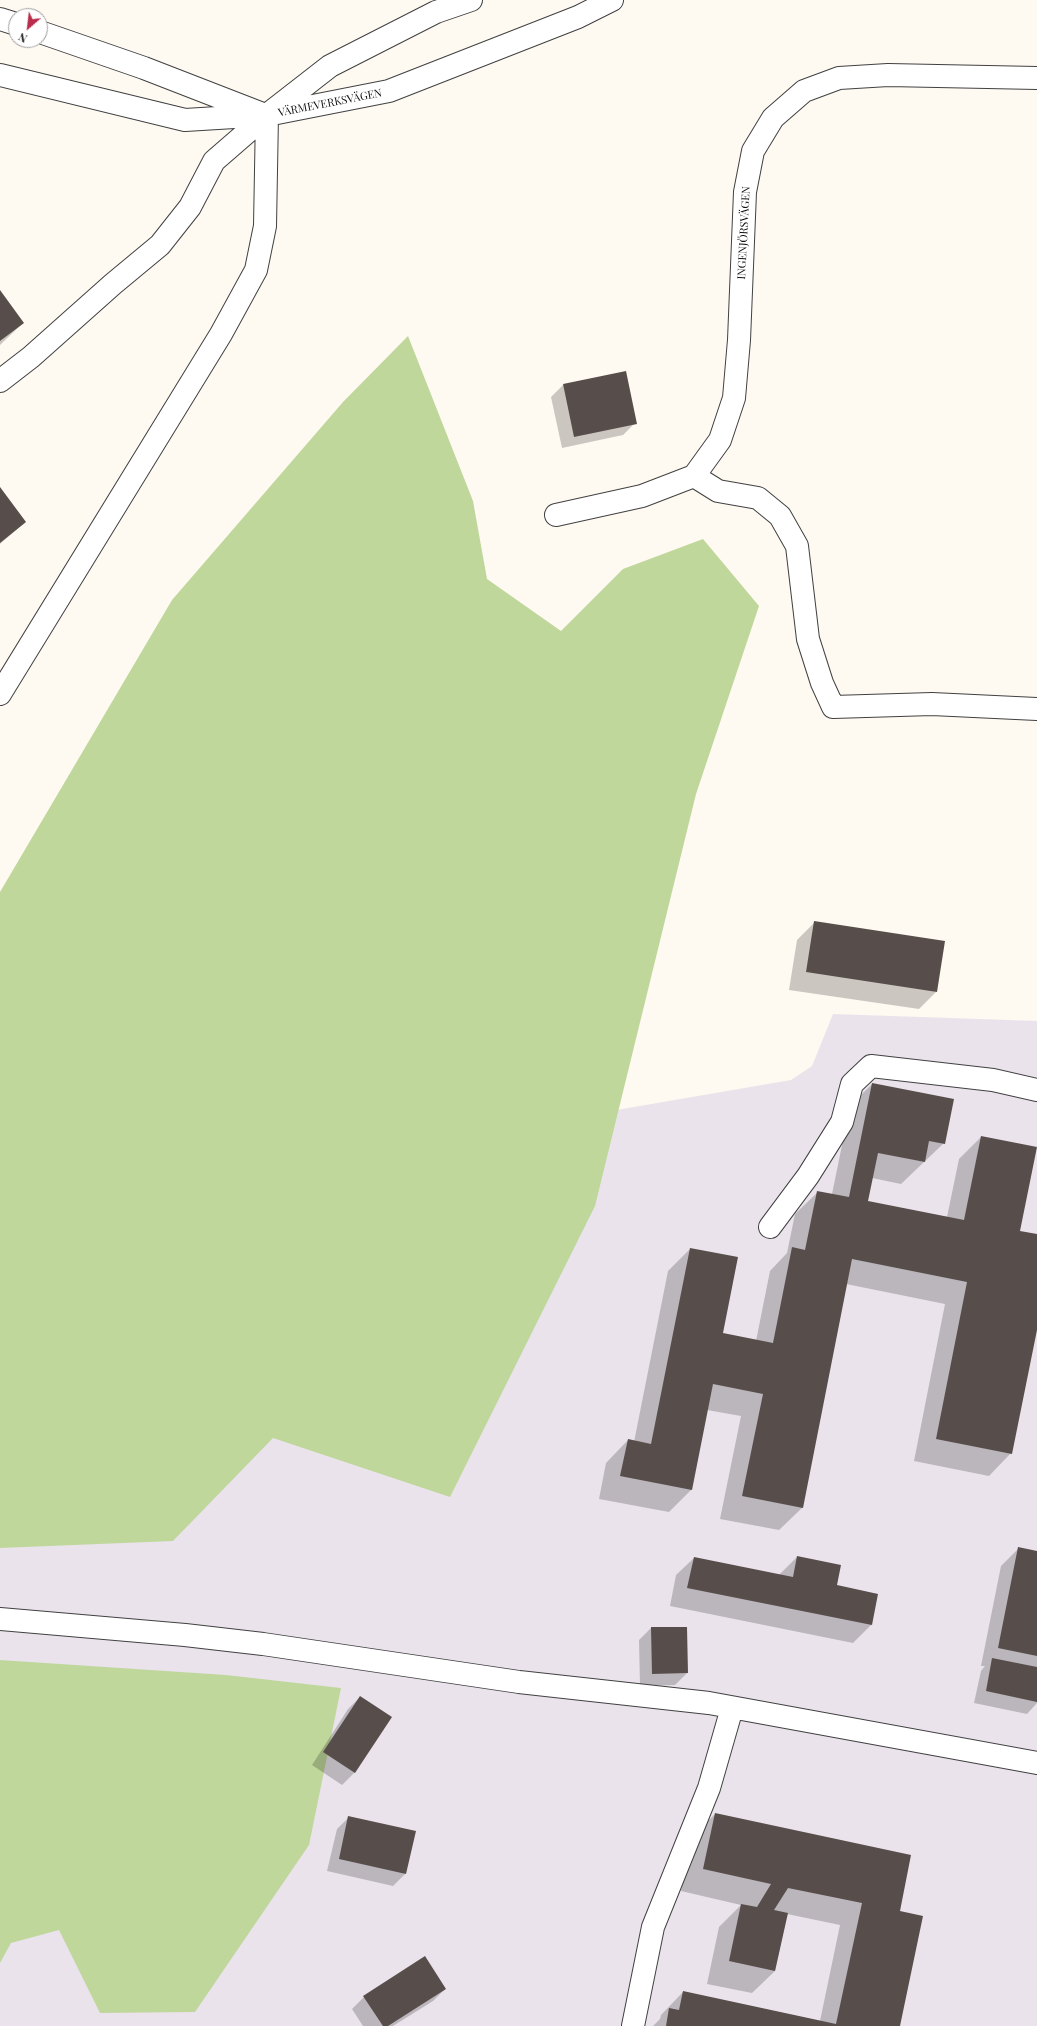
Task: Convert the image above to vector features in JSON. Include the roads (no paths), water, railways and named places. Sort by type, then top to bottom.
[{"type":"street","name":"VÄRMEVERKSVÄGEN","points":[[267,115],[330,66],[436,12],[471,0]]},
{"type":"street","name":"VÄRMEVERKSVÄGEN","points":[[267,115],[389,91],[578,17],[612,0]]},
{"type":"street","points":[[48,35],[144,68],[267,115]]},
{"type":"street","points":[[0,75],[185,120],[267,115]]},
{"type":"street","name":"INGENJÖRSVÄGEN","points":[[694,476],[720,440],[734,398],[739,340],[745,192],[753,151],[773,118],[804,90],[839,78],[888,75],[1037,78]]},
{"type":"street","points":[[0,381],[160,245],[190,207],[214,161],[267,115]]},
{"type":"street","points":[[0,694],[221,334],[256,270],[265,226],[267,115]]},
{"type":"street","points":[[556,515],[642,496],[694,476],[718,491],[758,498],[780,516],[797,546],[808,639],[822,683],[833,707],[932,704],[1037,709]]},
{"type":"street","points":[[770,1227],[808,1176],[842,1122],[852,1084],[871,1066],[993,1080],[1037,1090]]},
{"type":"street","points":[[0,1619],[185,1635],[264,1644],[519,1682],[709,1703],[1037,1763]]},
{"type":"street","points":[[633,2026],[653,1927],[709,1788],[732,1708]]}]
